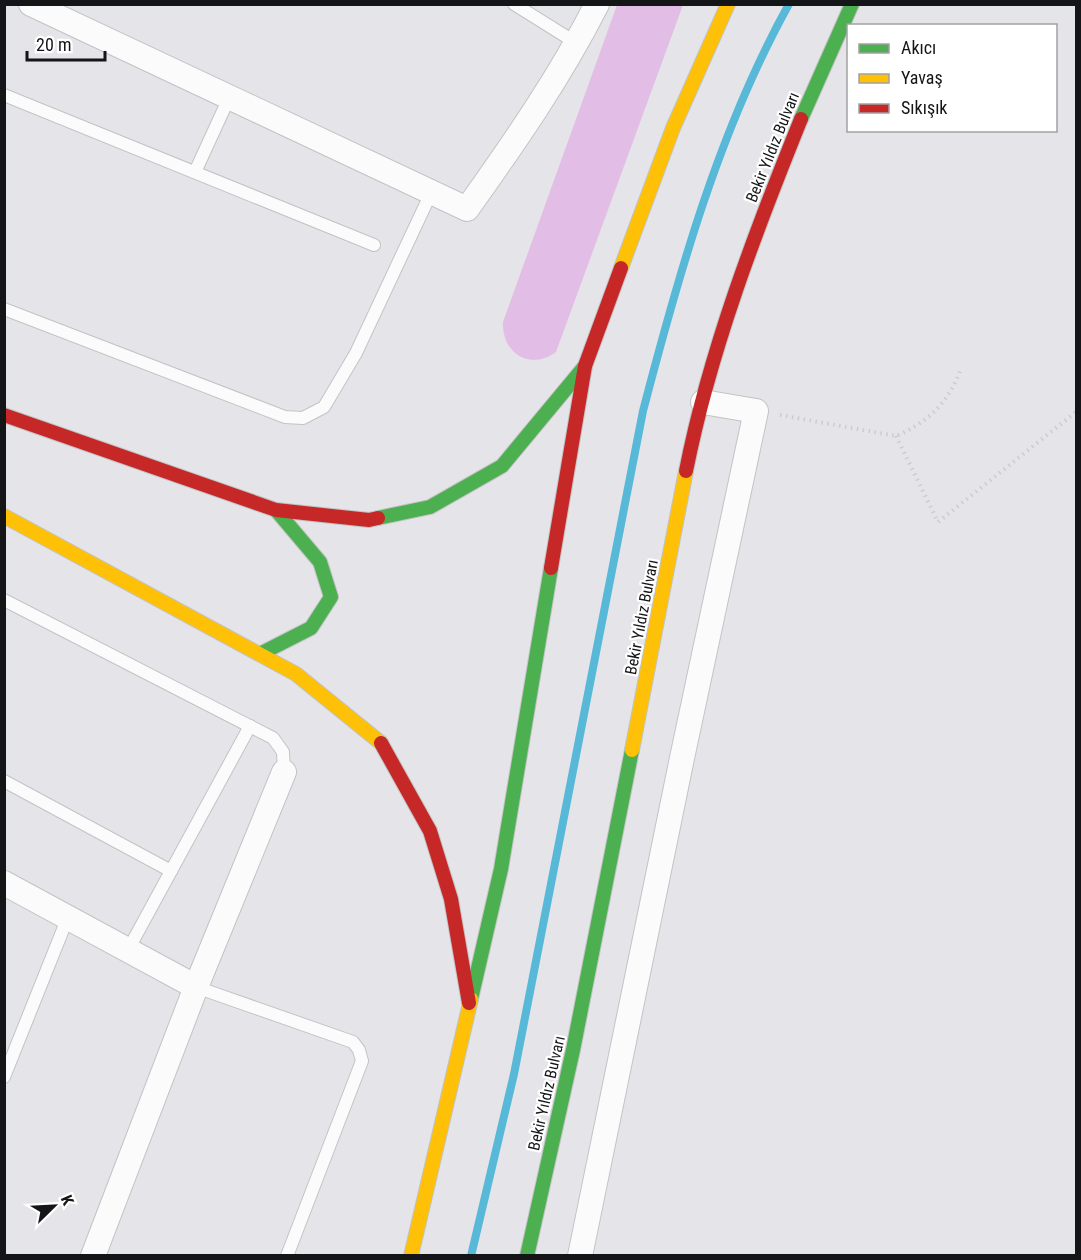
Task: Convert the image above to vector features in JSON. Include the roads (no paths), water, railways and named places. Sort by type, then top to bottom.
[{"type":"main road","points":[[411,1256],[501,869],[585,366],[673,128],[728,4]]},
{"type":"main road","name":"Bekir Yıldız Bulvarı","points":[[527,1256],[573,1050],[689,453],[736,291],[762,216],[809,100],[852,4]]},
{"type":"main road","points":[[4,415],[276,510],[369,520],[430,507],[502,466],[585,366]]},
{"type":"main road","points":[[260,654],[311,628],[331,597],[320,562],[276,510]]},
{"type":"main road","points":[[4,516],[296,674],[381,743],[430,831],[451,899],[470,1003]]},
{"type":"street","points":[[32,4],[467,209],[540,105],[578,44],[597,4]]},
{"type":"street","points":[[580,1256],[679,769],[756,411],[703,402]]},
{"type":"street","points":[[93,1256],[196,987],[284,772]]},
{"type":"street","points":[[4,883],[196,987]]},
{"type":"lane","points":[[514,4],[578,44]]},
{"type":"lane","points":[[4,95],[374,245]]},
{"type":"lane","points":[[195,172],[230,98]]},
{"type":"lane","points":[[4,309],[285,417],[303,418],[324,407],[356,353],[431,193]]},
{"type":"lane","points":[[4,600],[273,738],[279,744],[285,762],[284,772]]},
{"type":"lane","points":[[128,950],[250,726]]},
{"type":"lane","points":[[4,781],[171,871]]},
{"type":"lane","points":[[4,1077],[68,917]]},
{"type":"lane","points":[[196,987],[353,1042],[362,1055],[362,1061],[287,1256]]},
{"type":"waterway","points":[[471,1256],[514,1074],[643,411],[671,307],[703,203],[742,101],[789,4]]}]
